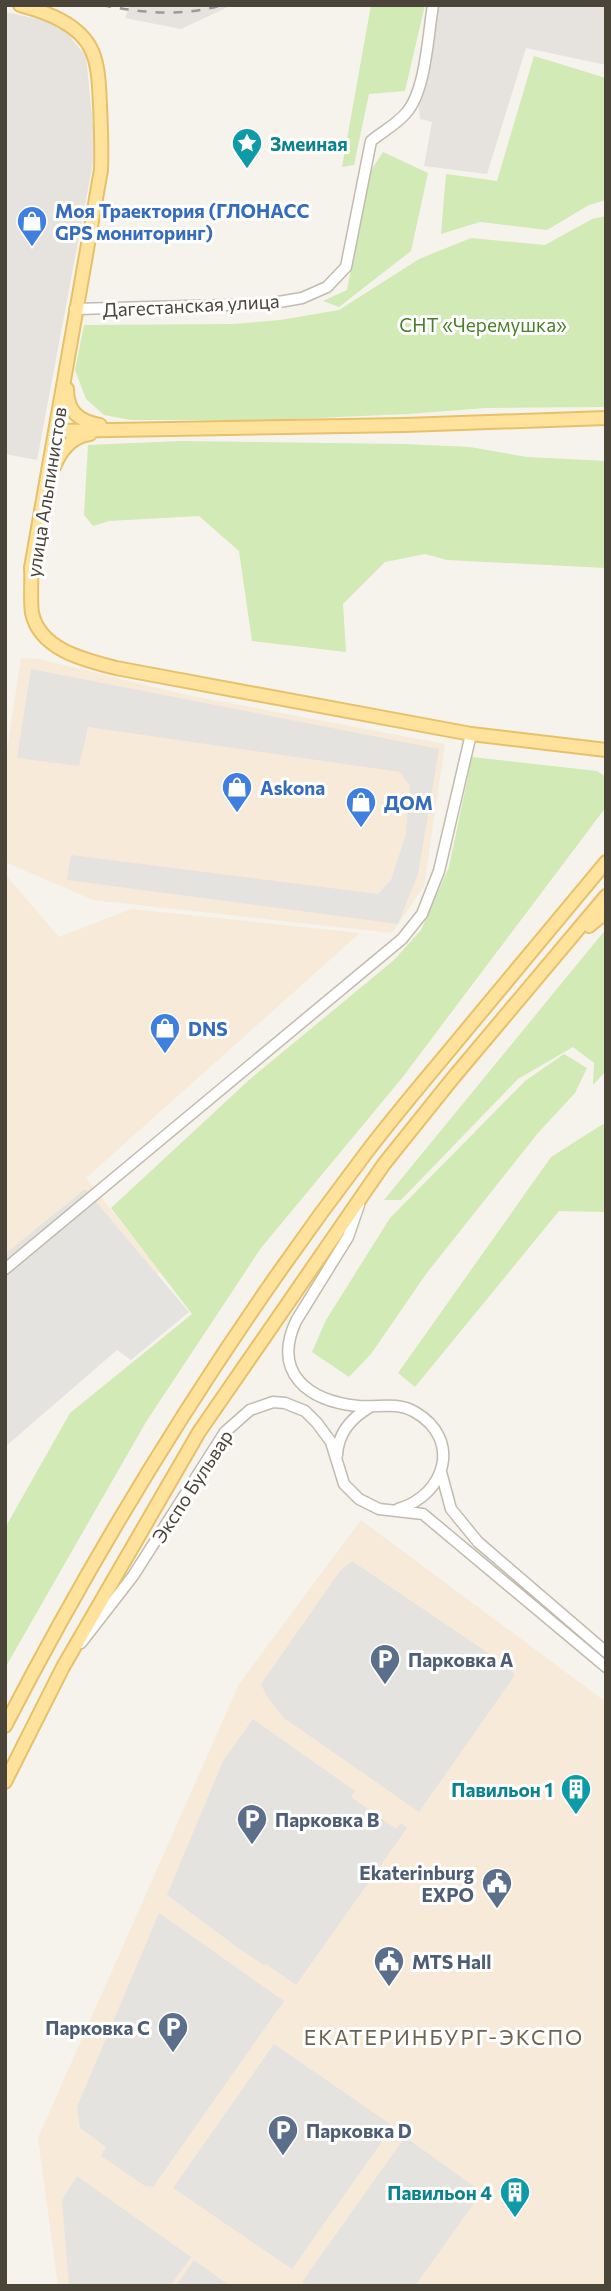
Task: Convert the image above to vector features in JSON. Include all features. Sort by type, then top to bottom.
[{"type":"main road","name":"улица Альпинистов","points":[[20,5],[43,12],[77,32],[92,50],[98,77],[102,146],[101,170],[31,568],[32,613],[39,628],[58,647],[79,658],[116,668],[471,734],[584,749]]},
{"type":"main road","points":[[68,352],[67,395],[74,414],[86,423],[142,429]]},
{"type":"main road","points":[[55,431],[405,425],[606,418]]},
{"type":"main road","points":[[515,421],[606,425]]},
{"type":"main road","points":[[44,501],[55,463],[61,453],[83,435],[112,430]]},
{"type":"main road","points":[[584,749],[606,750]]},
{"type":"main road","points":[[584,749],[606,755]]},
{"type":"main road","points":[[538,943],[559,908],[606,850]]},
{"type":"main road","points":[[5,1726],[108,1538],[182,1415],[237,1331],[367,1151],[606,862]]},
{"type":"main road","points":[[5,1782],[68,1658],[188,1449],[367,1188],[453,1078],[606,896]]},
{"type":"main road","points":[[562,949],[606,912]]},
{"type":"street","name":"Дагестанская улица","points":[[75,309],[267,304],[302,298],[327,287],[346,267],[371,141],[407,113],[414,100],[419,86],[433,5]]},
{"type":"street","points":[[5,1269],[285,1038],[408,932],[422,914],[439,870],[471,734]]},
{"type":"street","points":[[367,1188],[348,1237],[296,1321],[287,1353],[294,1375],[308,1390],[339,1402],[399,1406],[429,1422],[441,1447],[443,1462],[434,1486],[415,1503],[391,1510]]},
{"type":"street","name":"Экспо Бульвар","points":[[68,1658],[94,1629],[133,1576],[217,1443],[242,1415],[262,1404],[273,1402],[297,1408],[311,1417],[323,1430],[337,1457],[339,1473],[351,1492],[379,1509],[416,1512],[429,1519],[606,1667]]},
{"type":"street","points":[[337,1457],[344,1430],[360,1412],[370,1406]]},
{"type":"street","points":[[440,1471],[451,1509],[478,1542],[606,1652]]},
{"type":"shaded area","points":[[130,5],[232,5],[181,29],[125,18]]},
{"type":"shaded area","points":[[435,5],[606,5],[606,65],[526,48],[487,174],[424,166],[432,122],[420,119],[417,87]]},
{"type":"shaded area","points":[[5,12],[43,20],[64,30],[86,56],[95,152],[37,460],[5,454]]},
{"type":"shaded area","points":[[5,403],[18,406],[12,442],[5,441]]},
{"type":"shaded area","points":[[21,658],[39,659],[187,695],[445,744],[424,886],[392,933],[93,900],[5,862],[5,763]]},
{"type":"shaded area","points":[[31,669],[439,749],[418,874],[398,924],[67,880],[71,855],[378,894],[391,880],[406,834],[410,786],[400,772],[88,727],[79,766],[17,758]]},
{"type":"shaded area","points":[[5,874],[59,937],[131,909],[360,933],[86,1178],[160,1272],[5,1402]]},
{"type":"shaded area","points":[[85,1189],[189,1312],[131,1360],[117,1350],[5,1447],[5,1254]]},
{"type":"shaded area","points":[[361,1520],[606,1702],[606,2286],[58,2286],[38,2138],[239,1684]]},
{"type":"shaded area","name":"Парковка A","points":[[352,1561],[509,1667],[515,1675],[419,1812],[284,1718],[261,1684],[340,1571]]},
{"type":"shaded area","name":"Парковка B","points":[[253,1719],[355,1791],[351,1797],[396,1829],[401,1823],[407,1828],[296,1985],[241,1950],[167,1895],[223,1761]]},
{"type":"shaded area","name":"Парковка C","points":[[159,1913],[284,2001],[153,2187],[145,2186],[101,2156],[106,2147],[80,2128],[77,2107]]},
{"type":"shaded area","name":"Парковка D","points":[[274,2044],[393,2126],[292,2269],[173,2188]]},
{"type":"shaded area","points":[[405,2137],[482,2192],[415,2286],[308,2286],[302,2282]]},
{"type":"shaded area","points":[[77,2176],[191,2257],[170,2286],[69,2286],[62,2200]]},
{"type":"shaded area","points":[[194,2260],[230,2286],[176,2286]]},
{"type":"green space","points":[[371,5],[425,5],[405,91],[369,94],[354,165],[342,167]]},
{"type":"green space","points":[[534,56],[606,78],[606,200],[589,205],[547,230],[480,222],[441,234],[446,174],[497,181]]},
{"type":"green space","points":[[383,152],[428,173],[411,251],[339,307],[323,301],[347,290],[370,172]]},
{"type":"green space","name":"СНТ «Черемушка»","points":[[606,216],[606,407],[485,408],[268,420],[131,420],[104,415],[86,399],[75,370],[84,325],[234,324],[280,320],[339,310],[419,259],[471,238],[545,245],[592,219]]},
{"type":"green space","points":[[181,441],[470,447],[527,457],[606,461],[606,568],[447,560],[425,554],[385,562],[343,604],[346,652],[252,641],[239,551],[199,516],[109,521],[93,526],[84,515],[88,445]]},
{"type":"green space","points":[[472,757],[597,771],[606,777],[606,807],[402,1078],[261,1248],[146,1422],[5,1668],[5,1528],[70,1413],[192,1314],[111,1208],[249,1080],[394,960],[421,930],[449,867]]},
{"type":"green space","points":[[606,929],[606,1071],[593,1085],[594,1063],[573,1047],[518,1079],[401,1200],[384,1200]]},
{"type":"green space","points":[[564,1054],[587,1068],[575,1093],[538,1133],[426,1274],[371,1354],[349,1377],[312,1352],[326,1320],[390,1218],[525,1081]]},
{"type":"green space","points":[[603,1124],[606,1127],[606,1212],[559,1211],[415,1387],[398,1373],[551,1157]]},
{"type":"railway","points":[[102,5],[162,12],[192,11],[222,5]]},
{"type":"place","name":"Змеиная","points":[[247,170]]},
{"type":"place","name":"Моя Траектория (ГЛОНАСС GPS мониторинг)","points":[[32,248]]},
{"type":"place","name":"Askona","points":[[237,814]]},
{"type":"place","name":"ДОМ","points":[[361,829]]},
{"type":"place","name":"DNS","points":[[165,1055]]},
{"type":"place","name":"Парковка A","points":[[385,1686]]},
{"type":"place","name":"Павильон 1","points":[[576,1816]]},
{"type":"place","name":"Парковка B","points":[[252,1846]]},
{"type":"place","name":"Ekaterinburg EXPO","points":[[497,1910]]},
{"type":"place","name":"MTS Hall","points":[[389,1988]]},
{"type":"place","name":"Парковка C","points":[[173,2054]]},
{"type":"place","name":"Парковка D","points":[[283,2157]]},
{"type":"place","name":"Павильон 4","points":[[515,2219]]},
{"type":"district","name":"ЕКАТЕРИНБУРГ-ЭКСПО","points":[[444,2036]]}]
